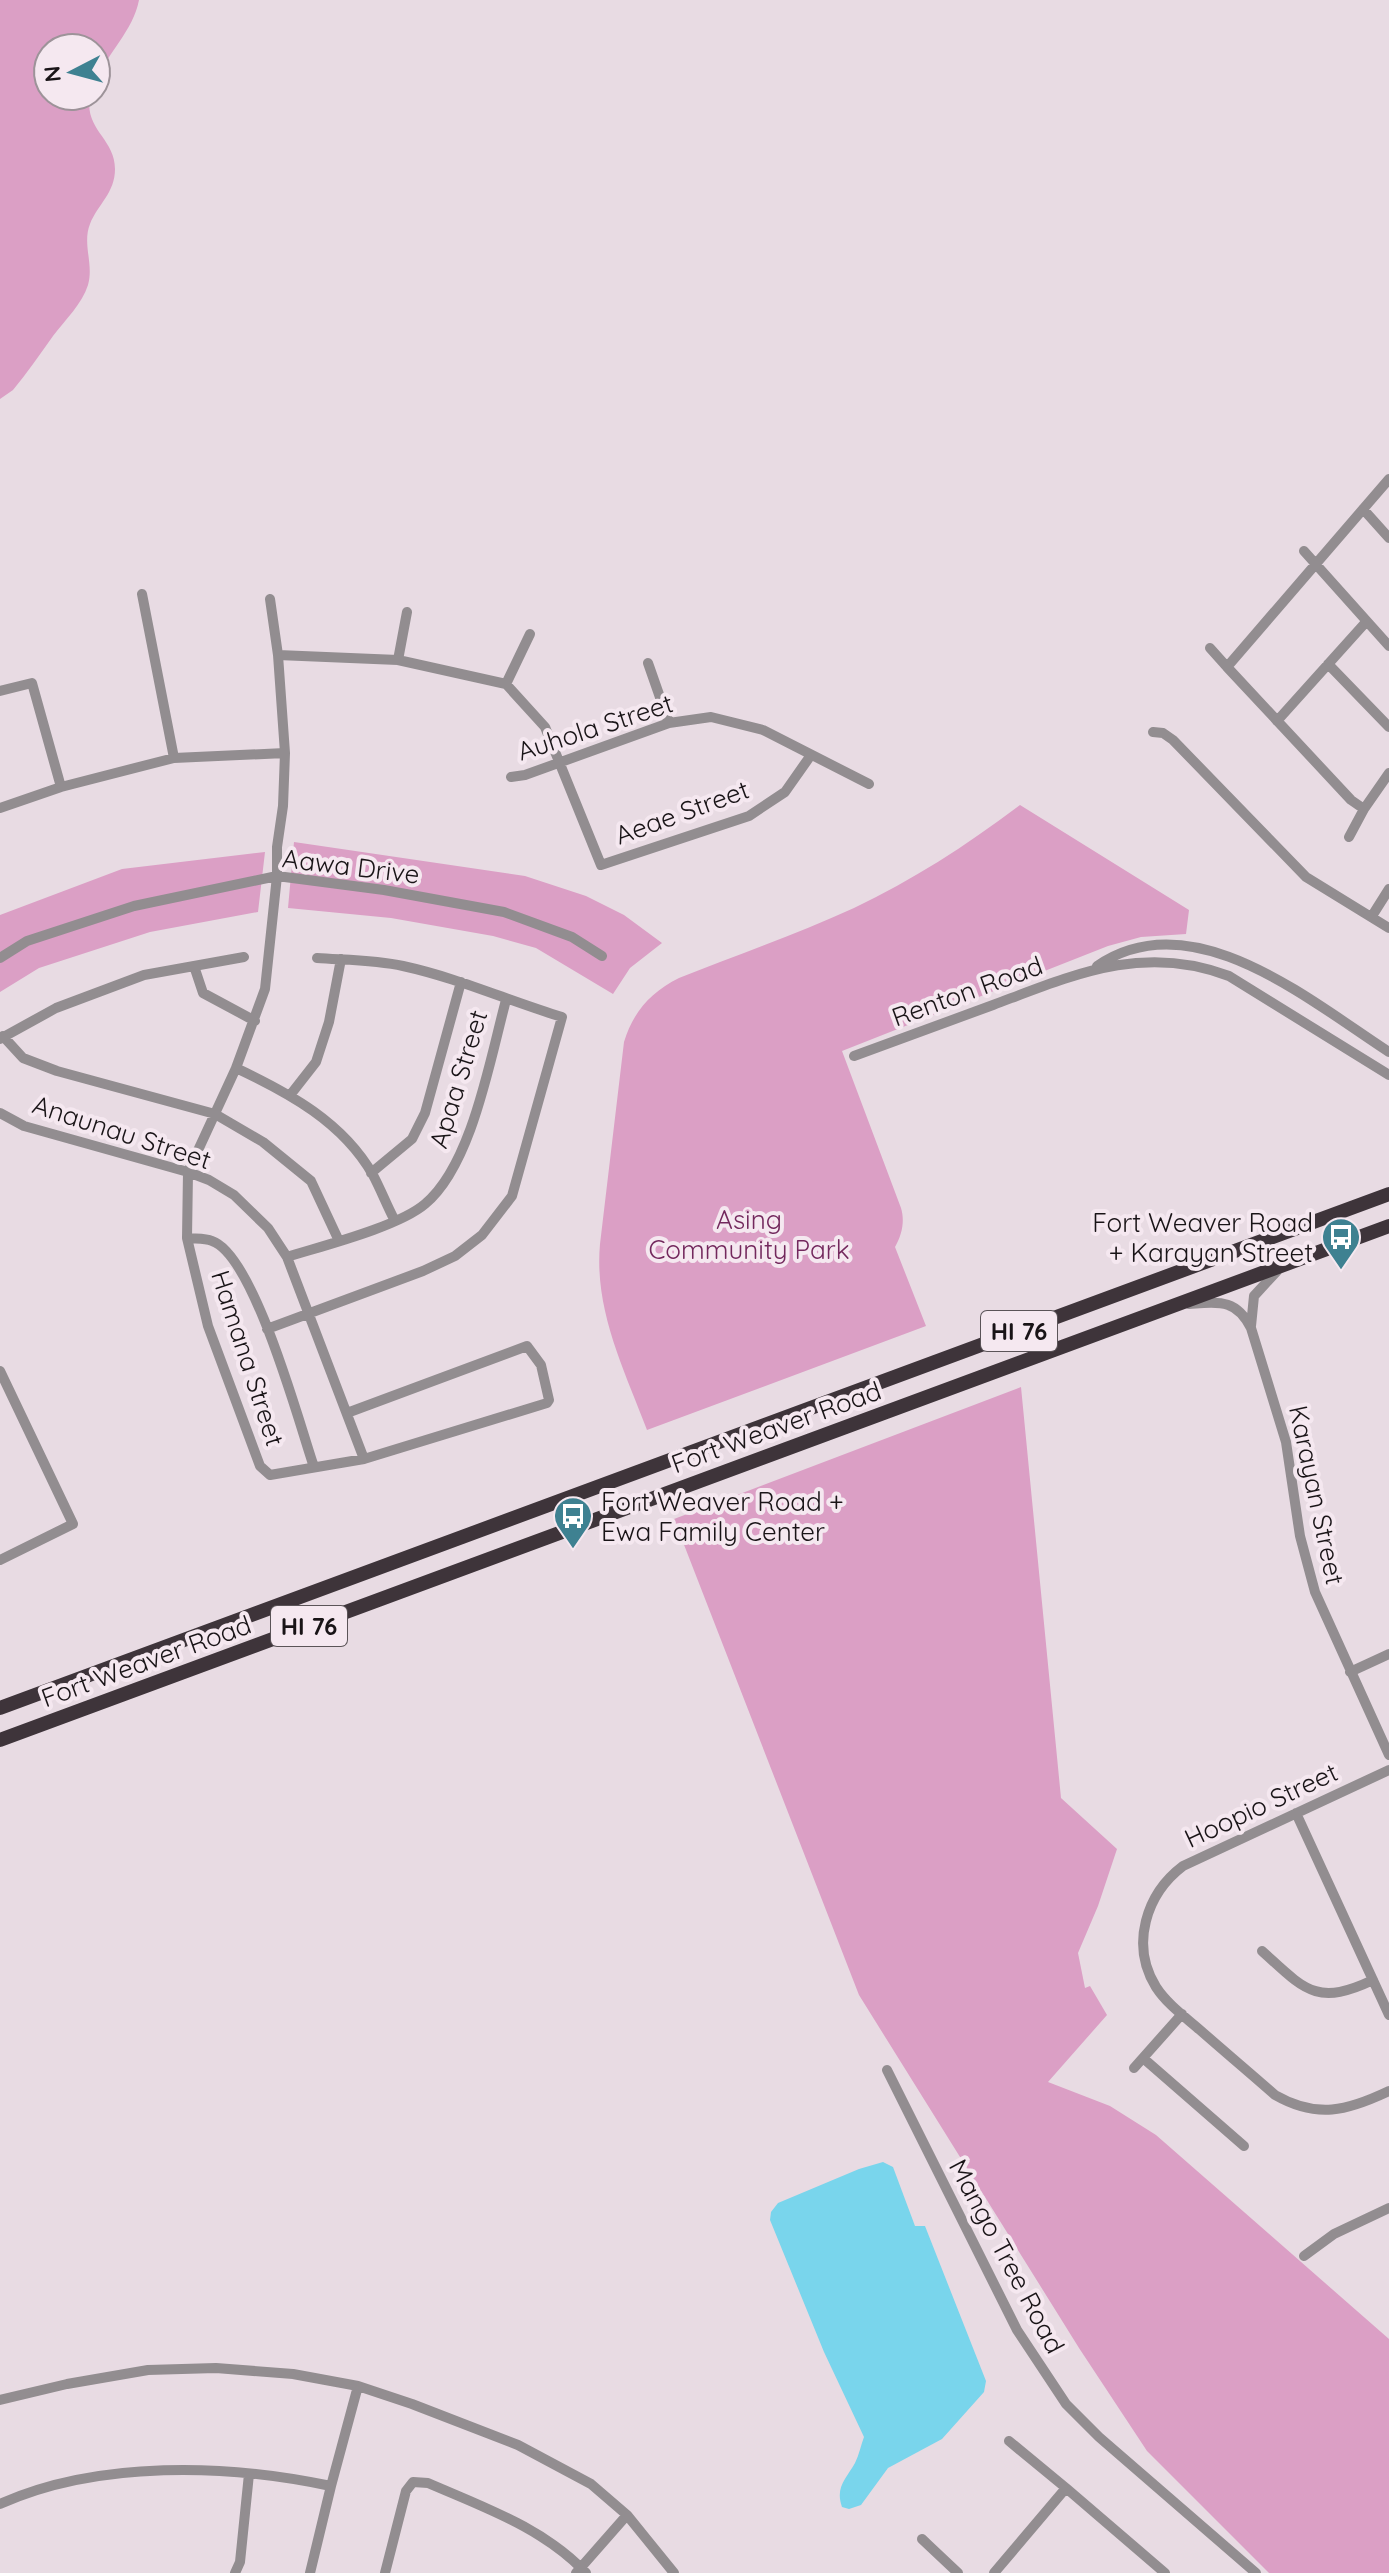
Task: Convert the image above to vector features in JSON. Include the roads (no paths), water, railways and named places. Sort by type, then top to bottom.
[{"type":"highway","name":"Fort Weaver Road","points":[[0,1708],[1389,1194]]},
{"type":"highway","name":"Fort Weaver Road","points":[[0,1740],[1389,1226]]},
{"type":"street","points":[[1227,667],[1389,479]]},
{"type":"street","points":[[1363,509],[1389,538]]},
{"type":"street","points":[[1304,551],[1389,646]]},
{"type":"street","points":[[142,594],[174,758]]},
{"type":"street","name":"Hamana Street","points":[[270,599],[278,655],[285,753],[277,876],[265,989],[236,1068],[188,1172],[187,1238],[208,1326],[260,1466],[270,1475],[364,1459],[549,1400],[541,1365],[527,1346],[347,1413]]},
{"type":"street","points":[[398,660],[407,612]]},
{"type":"street","points":[[1277,721],[1366,622]]},
{"type":"street","points":[[278,655],[398,660],[506,684],[530,634]]},
{"type":"street","points":[[1210,648],[1351,800],[1364,809]]},
{"type":"street","points":[[648,663],[669,723]]},
{"type":"street","points":[[1328,664],[1389,727]]},
{"type":"street","points":[[0,691],[32,683],[61,787]]},
{"type":"street","name":"Aeae Street","points":[[506,684],[545,727],[601,865],[749,816],[785,792],[811,755]]},
{"type":"street","name":"Auhola Street","points":[[511,777],[558,764],[669,723],[711,717],[763,730],[869,784]]},
{"type":"street","points":[[1153,732],[1163,733],[1173,740],[1306,877],[1389,928]]},
{"type":"street","points":[[0,808],[61,787],[174,758],[285,753]]},
{"type":"street","points":[[1349,837],[1389,773]]},
{"type":"street","name":"Aawa Drive","points":[[0,958],[27,941],[134,906],[277,876],[384,890],[504,912],[572,937],[602,956]]},
{"type":"street","points":[[1372,916],[1389,889]]},
{"type":"street","name":"Renton Road","points":[[1095,968],[1124,952],[1157,946],[1188,946],[1217,952],[1258,969],[1389,1052]]},
{"type":"street","points":[[244,957],[144,975],[56,1008],[2,1038],[23,1058],[57,1071],[215,1114],[263,1142],[311,1181],[339,1241]]},
{"type":"street","points":[[267,1329],[434,1266],[482,1235],[512,1196],[562,1017],[461,982],[400,965],[317,958]]},
{"type":"street","points":[[291,1094],[316,1062],[329,1022],[341,959]]},
{"type":"street","name":"Renton Road","points":[[854,1056],[1095,968],[1156,961],[1186,963],[1238,981],[1389,1075]]},
{"type":"street","points":[[194,966],[203,993],[255,1021]]},
{"type":"street","points":[[371,1173],[412,1139],[425,1113],[461,982]]},
{"type":"street","name":"Apaa Street","points":[[287,1257],[395,1221],[425,1205],[449,1176],[466,1147],[506,1000]]},
{"type":"street","points":[[236,1068],[291,1094],[335,1129],[371,1173],[395,1221]]},
{"type":"street","name":"Anaunau Street","points":[[0,1113],[24,1126],[188,1172],[234,1195],[268,1228],[287,1257],[364,1459]]},
{"type":"street","points":[[187,1238],[214,1241],[247,1279],[314,1467]]},
{"type":"street","name":"Karayan Street","points":[[1283,1265],[1254,1296],[1251,1328],[1290,1455],[1300,1536],[1320,1608],[1389,1755]]},
{"type":"street","points":[[1181,1305],[1226,1303],[1243,1314],[1251,1328]]},
{"type":"street","points":[[0,1371],[73,1524],[0,1560]]},
{"type":"street","points":[[1350,1672],[1389,1654]]},
{"type":"street","name":"Hoopio Street","points":[[1389,1770],[1183,1866],[1154,1897],[1144,1927],[1145,1958],[1156,1986],[1182,2014],[1275,2095],[1294,2105],[1315,2110],[1337,2110],[1358,2105],[1389,2091]]},
{"type":"street","points":[[1296,1813],[1389,2015]]},
{"type":"street","points":[[1262,1951],[1298,1983],[1318,1992],[1342,1993],[1373,1980]]},
{"type":"street","points":[[1134,2068],[1182,2014]]},
{"type":"street","points":[[1143,2058],[1244,2146]]},
{"type":"street","name":"Mango Tree Road","points":[[887,2070],[1017,2330],[1066,2404],[1099,2437],[1256,2573]]},
{"type":"street","points":[[1304,2256],[1334,2234],[1389,2208]]},
{"type":"street","points":[[0,2400],[148,2370],[216,2368],[293,2374],[358,2386],[518,2445],[591,2484],[627,2515],[674,2573]]},
{"type":"street","points":[[310,2573],[358,2386]]},
{"type":"street","points":[[1009,2441],[1165,2573]]},
{"type":"street","points":[[0,2504],[78,2480],[154,2471],[226,2471],[331,2486]]},
{"type":"street","points":[[235,2573],[240,2562],[249,2474]]},
{"type":"street","points":[[385,2573],[406,2491],[413,2482],[428,2483],[519,2523],[552,2543],[581,2571],[627,2515]]},
{"type":"street","points":[[994,2573],[1066,2488]]},
{"type":"street","points":[[922,2539],[958,2573]]},
{"type":"water","points":[[883,2162],[893,2167],[915,2226],[925,2226],[986,2381],[984,2392],[942,2439],[888,2468],[861,2505],[849,2509],[842,2507],[841,2489],[864,2437],[824,2352],[770,2220],[771,2212],[778,2203]]},
{"type":"place","name":"Fort Weaver Road + Karayan Street","points":[[1341,1271]]},
{"type":"place","name":"Fort Weaver Road + Ewa Family Center","points":[[573,1550]]},
{"type":"park label","name":"Asing Community Park","points":[[749,1234]]}]
